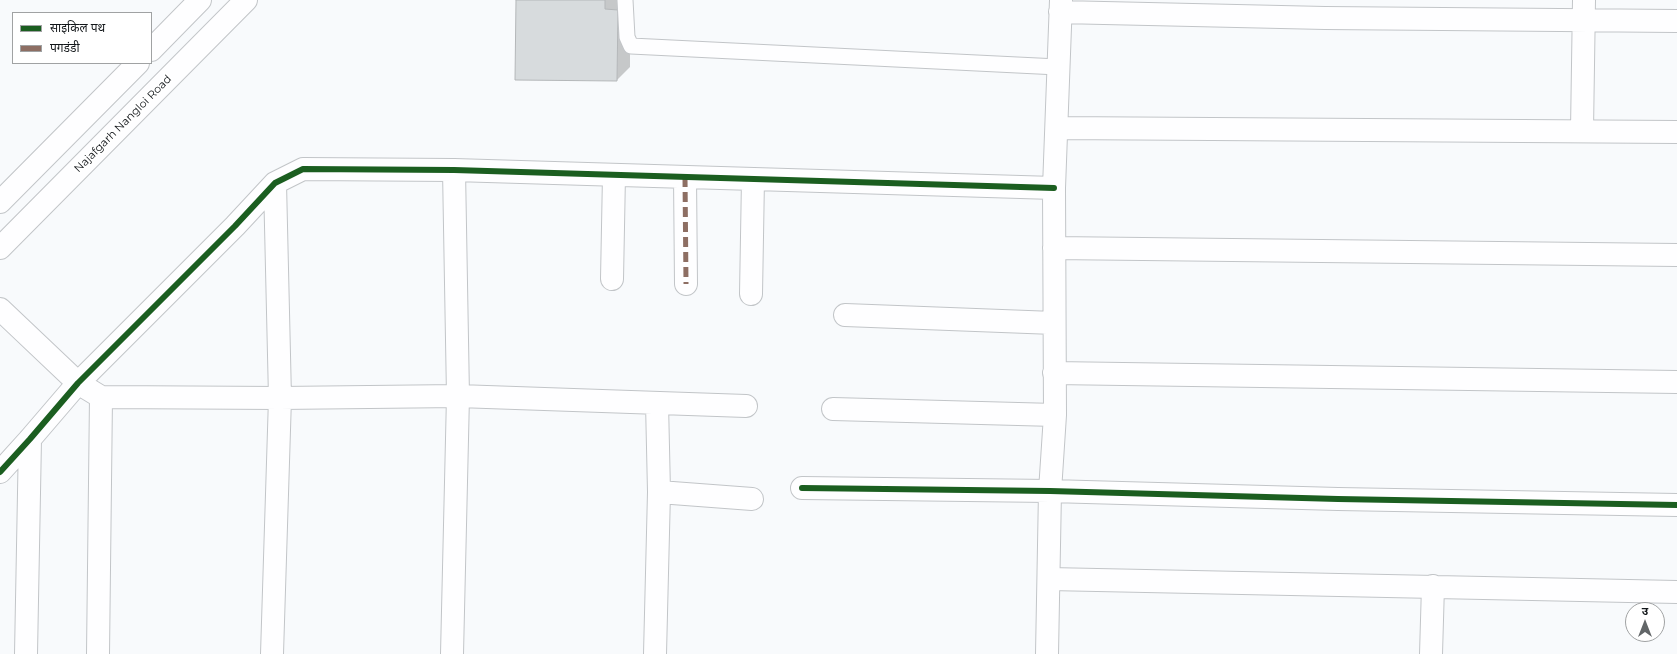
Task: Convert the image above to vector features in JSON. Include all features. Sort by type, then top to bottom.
[{"type":"street","points":[[152,49],[200,0]]},
{"type":"street","name":"Najafgarh Nangloi Road","points":[[0,248],[246,0]]},
{"type":"street","points":[[1047,654],[1050,491],[1055,415],[1054,188],[1060,6],[1317,17],[1584,9],[1677,21]]},
{"type":"street","points":[[1582,130],[1584,9]]},
{"type":"street","points":[[0,202],[137,64]]},
{"type":"street","points":[[1056,128],[1582,130],[1677,132]]},
{"type":"street","points":[[0,472],[78,383],[235,226],[275,183],[303,169],[454,170],[1054,188]]},
{"type":"street","points":[[452,654],[458,396],[454,170]]},
{"type":"street","points":[[612,279],[614,175]]},
{"type":"street","points":[[685,177],[686,284]]},
{"type":"street","points":[[751,294],[753,179]]},
{"type":"street","points":[[272,654],[280,398],[275,183]]},
{"type":"street","points":[[1054,248],[1677,255]]},
{"type":"street","points":[[0,309],[78,383],[101,397],[280,398],[458,396],[746,406]]},
{"type":"street","points":[[845,315],[1054,322]]},
{"type":"street","points":[[1054,373],[1677,382]]},
{"type":"street","points":[[98,654],[101,397]]},
{"type":"street","points":[[655,654],[660,492],[657,403]]},
{"type":"street","points":[[833,409],[1055,415]]},
{"type":"street","points":[[26,654],[30,439]]},
{"type":"street","points":[[802,488],[1050,491],[1346,499],[1677,505]]},
{"type":"street","points":[[660,492],[752,499]]},
{"type":"street","points":[[1049,579],[1677,592]]},
{"type":"street","points":[[1431,654],[1433,586]]},
{"type":"lane","points":[[625,0],[627,37],[631,46],[1058,67]]},
{"type":"building","points":[[516,0],[605,0],[605,9],[618,10],[617,81],[515,80]]},
{"type":"marked path","points":[[685,177],[686,284]]},
{"type":"cycle path","points":[[0,472],[78,383],[235,226],[275,183],[303,169],[454,170],[1054,188]]},
{"type":"cycle path","points":[[802,488],[1050,491],[1338,499],[1677,505]]}]
